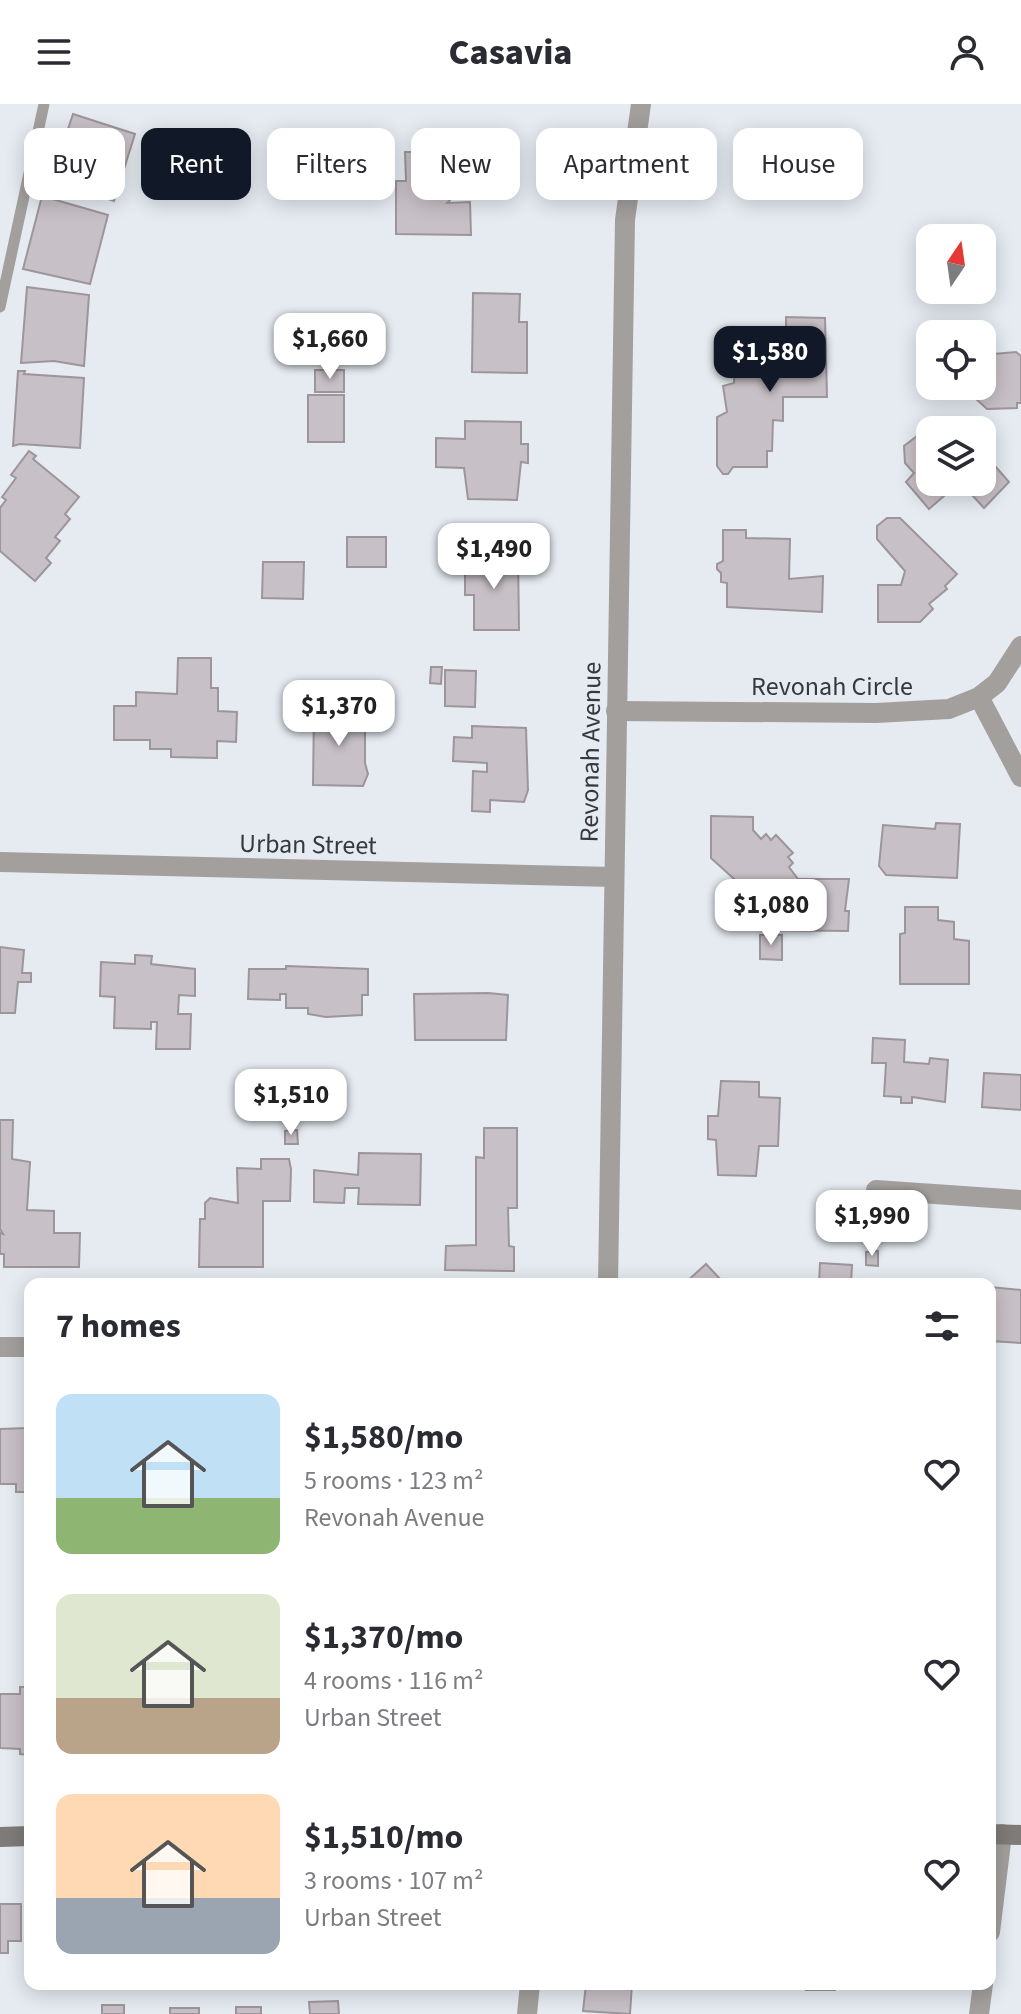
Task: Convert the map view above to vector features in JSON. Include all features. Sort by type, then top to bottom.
[{"type":"street","name":"Revonah Avenue","points":[[608,1278],[625,220],[641,104]]},
{"type":"street","name":"Revonah Circle","points":[[616,711],[949,709],[979,697],[997,683],[1021,646]]},
{"type":"street","points":[[979,697],[1021,777]]},
{"type":"street","name":"Urban Street","points":[[0,862],[614,877]]},
{"type":"street","points":[[876,1190],[1021,1200]]},
{"type":"street","points":[[0,1347],[24,1347]]},
{"type":"street","points":[[996,1890],[1004,1835]]},
{"type":"street","points":[[0,1837],[24,1836]]},
{"type":"street","points":[[527,2014],[529,1990]]},
{"type":"street","points":[[979,2014],[982,1990]]},
{"type":"lane","points":[[0,307],[44,104]]},
{"type":"building","points":[[73,114],[116,128],[68,128]]},
{"type":"building","points":[[125,131],[135,134],[125,166]]},
{"type":"building","points":[[405,152],[411,152],[411,200],[470,202],[471,235],[396,234],[396,181],[406,181]]},
{"type":"building","points":[[41,200],[56,200],[108,215],[90,284],[23,269]]},
{"type":"building","points":[[27,287],[89,295],[84,366],[54,361],[21,363]]},
{"type":"building","points":[[473,293],[520,294],[519,322],[527,322],[527,373],[472,372]]},
{"type":"building","points":[[786,317],[825,318],[827,397],[783,397],[783,421],[773,420],[772,451],[767,451],[767,467],[733,467],[728,474],[723,474],[717,466],[717,417],[727,412],[723,386],[734,383],[735,360],[786,359]]},
{"type":"building","points":[[1016,352],[1021,356],[1021,403],[1017,403],[1017,408],[987,409],[977,400],[996,400],[996,354]]},
{"type":"building","points":[[315,370],[344,370],[344,392],[315,392]]},
{"type":"building","points":[[18,371],[84,378],[80,448],[13,446]]},
{"type":"building","points":[[308,395],[344,395],[344,442],[308,442]]},
{"type":"building","points":[[465,421],[521,422],[521,444],[528,444],[528,463],[521,462],[517,500],[468,499],[464,468],[436,467],[436,438],[465,439]]},
{"type":"building","points":[[916,437],[916,494],[906,482],[914,473],[905,463],[904,446]]},
{"type":"building","points":[[29,451],[36,456],[33,459],[79,497],[65,514],[70,519],[55,537],[60,541],[46,558],[51,563],[35,581],[0,551],[0,508],[6,500],[2,497],[16,478],[11,475]]},
{"type":"building","points":[[996,467],[1009,482],[996,496]]},
{"type":"building","points":[[918,496],[944,496],[929,509]]},
{"type":"building","points":[[973,496],[996,496],[984,508]]},
{"type":"building","points":[[887,518],[900,518],[957,574],[945,586],[947,589],[929,604],[933,609],[920,622],[878,622],[878,585],[901,585],[905,571],[877,539],[877,526]]},
{"type":"building","points":[[723,530],[746,530],[746,538],[790,539],[789,579],[823,576],[822,612],[727,607],[727,583],[721,582],[721,573],[717,569],[717,564],[723,561]]},
{"type":"building","points":[[347,537],[386,537],[386,567],[347,567]]},
{"type":"building","points":[[474,554],[518,554],[519,630],[474,630],[474,595],[465,595],[465,568],[475,568]]},
{"type":"building","points":[[263,562],[304,562],[303,599],[262,598]]},
{"type":"building","points":[[178,658],[211,658],[211,688],[218,688],[218,711],[237,712],[236,742],[217,741],[217,758],[171,757],[171,749],[150,749],[150,740],[114,740],[114,706],[136,706],[136,692],[177,694]]},
{"type":"building","points":[[431,667],[442,667],[441,684],[430,683]]},
{"type":"building","points":[[445,670],[476,671],[475,707],[445,706]]},
{"type":"building","points":[[314,709],[365,710],[365,763],[368,774],[363,786],[313,785]]},
{"type":"building","points":[[472,726],[526,728],[528,790],[524,802],[490,800],[490,812],[472,811],[473,771],[487,772],[487,763],[453,761],[454,737],[472,738]]},
{"type":"building","points":[[711,816],[753,817],[753,830],[761,839],[766,834],[771,840],[776,835],[793,853],[788,857],[793,863],[789,867],[798,879],[849,879],[845,911],[849,911],[848,931],[759,930],[759,927],[751,926],[751,903],[744,896],[744,888],[711,858]]},
{"type":"building","points":[[936,823],[960,824],[957,878],[886,875],[879,866],[883,825],[935,829]]},
{"type":"building","points":[[905,907],[938,907],[938,920],[954,922],[954,939],[969,941],[969,984],[900,984],[900,934],[905,933]]},
{"type":"building","points":[[760,935],[782,935],[782,960],[760,959]]},
{"type":"building","points":[[0,947],[24,950],[22,973],[31,973],[31,982],[18,982],[15,1013],[0,1013]]},
{"type":"building","points":[[135,955],[152,956],[151,964],[195,969],[195,996],[179,995],[178,1014],[191,1014],[190,1049],[156,1049],[157,1022],[151,1022],[151,1029],[114,1028],[115,997],[100,996],[101,962],[135,964]]},
{"type":"building","points":[[286,966],[368,969],[368,995],[362,995],[362,1015],[326,1017],[308,1014],[308,1008],[286,1008],[286,994],[280,994],[280,1000],[248,999],[249,969],[286,969]]},
{"type":"building","points":[[414,994],[508,995],[506,1040],[415,1040]]},
{"type":"building","points":[[873,1038],[905,1040],[904,1062],[929,1064],[930,1058],[948,1060],[945,1102],[912,1097],[912,1103],[901,1103],[901,1097],[884,1096],[886,1063],[872,1063]]},
{"type":"building","points":[[984,1073],[1021,1075],[1021,1110],[982,1107]]},
{"type":"building","points":[[721,1081],[759,1082],[759,1097],[780,1098],[778,1146],[759,1146],[756,1176],[718,1175],[716,1140],[708,1139],[708,1116],[718,1116]]},
{"type":"building","points":[[0,1120],[13,1120],[12,1159],[30,1162],[27,1210],[54,1211],[54,1233],[80,1233],[79,1267],[4,1267],[4,1254],[0,1254],[0,1233],[3,1234],[0,1229]]},
{"type":"building","points":[[484,1128],[517,1128],[517,1208],[508,1208],[509,1246],[514,1247],[514,1271],[445,1270],[446,1246],[476,1245],[476,1157],[484,1158]]},
{"type":"building","points":[[297,1130],[298,1144],[285,1144],[285,1131]]},
{"type":"building","points":[[359,1153],[421,1154],[420,1205],[358,1204],[359,1188],[345,1188],[344,1203],[314,1202],[314,1170],[358,1175]]},
{"type":"building","points":[[261,1159],[289,1159],[291,1169],[290,1201],[263,1201],[263,1267],[199,1267],[200,1219],[205,1219],[205,1203],[210,1198],[238,1203],[237,1168],[261,1169]]},
{"type":"building","points":[[878,1251],[878,1266],[866,1265],[866,1252]]},
{"type":"building","points":[[820,1263],[852,1265],[851,1278],[819,1278]]},
{"type":"building","points":[[706,1264],[719,1278],[691,1278]]},
{"type":"building","points":[[996,1288],[1021,1290],[1021,1343],[996,1341]]},
{"type":"building","points":[[24,1428],[24,1492],[16,1492],[16,1484],[0,1484],[0,1429]]},
{"type":"building","points":[[20,1687],[24,1687],[24,1754],[20,1754],[20,1749],[0,1748],[0,1694],[20,1694]]},
{"type":"building","points":[[0,1904],[21,1904],[21,1941],[8,1941],[8,1953],[0,1953]]},
{"type":"building","points":[[585,1990],[632,1990],[630,2014],[583,2011]]},
{"type":"building","points":[[338,2001],[339,2014],[310,2014],[309,2002]]},
{"type":"building","points":[[102,2005],[124,2005],[124,2014],[102,2014]]},
{"type":"building","points":[[236,2007],[261,2007],[261,2014],[236,2014]]},
{"type":"building","points":[[170,2008],[199,2008],[199,2014],[170,2014]]}]
